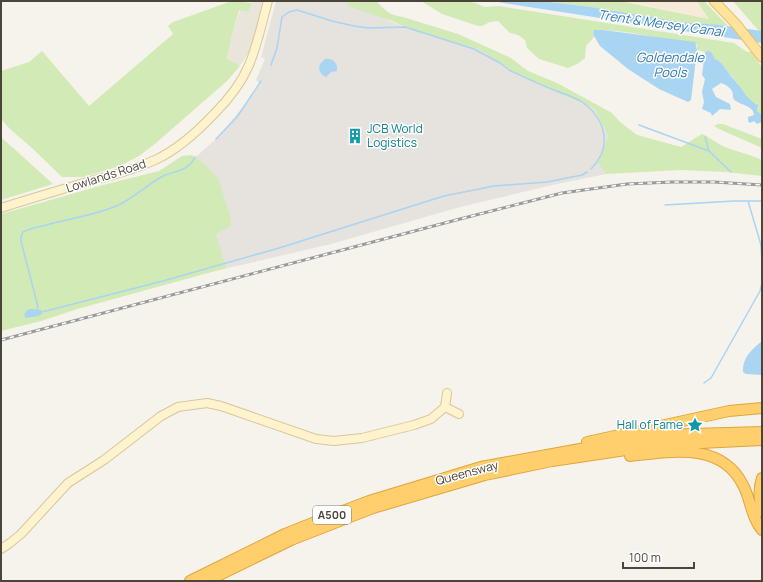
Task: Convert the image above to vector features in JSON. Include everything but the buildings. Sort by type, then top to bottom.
[{"type":"highway","points":[[481,468],[634,431],[729,411],[762,408]]},
{"type":"highway","name":"Queensway","points":[[190,581],[285,534],[369,500],[481,468],[656,435],[762,432]]},
{"type":"highway","name":"Queensway","points":[[207,581],[292,540],[373,508],[485,475],[539,464],[659,445],[762,440]]},
{"type":"highway","points":[[539,464],[679,452],[708,454],[724,463],[737,474],[746,492],[754,516],[762,530]]},
{"type":"highway","points":[[762,478],[759,491],[762,512]]},
{"type":"main road","points":[[714,1],[736,24],[762,57]]},
{"type":"street","name":"Lowlands Road","points":[[1,208],[131,170],[155,160],[184,142],[207,122],[221,107],[240,81],[249,64],[268,1]]},
{"type":"street","points":[[1,549],[21,534],[68,483],[104,460],[162,416],[178,407],[208,403],[221,406],[316,439],[334,441],[362,438],[431,420],[445,407],[447,393]]},
{"type":"street","points":[[445,407],[459,414]]},
{"type":"shaded area","points":[[254,1],[264,1],[251,49],[240,66],[227,60],[232,35],[240,10],[248,12]]},
{"type":"shaded area","points":[[276,1],[344,1],[413,31],[478,49],[524,78],[595,109],[608,136],[598,163],[606,174],[460,207],[331,244],[207,273],[77,309],[41,321],[163,176],[198,155],[217,138],[247,102],[260,84],[256,80],[265,59],[261,57]]},
{"type":"shaded area","points":[[620,1],[697,1],[710,19],[635,3]]},
{"type":"green space","points":[[232,1],[252,3],[248,12],[239,10],[227,59],[240,66],[227,81],[156,143],[139,156],[120,166],[84,177],[62,177],[1,119],[1,71],[29,62],[42,51],[89,106],[173,34],[168,26],[173,22]]},
{"type":"green space","points":[[344,1],[376,1],[394,15],[458,34],[511,58],[528,71],[557,83],[612,113],[620,122],[637,135],[681,147],[702,134],[725,147],[762,160],[762,176],[726,172],[681,170],[606,174],[598,163],[608,136],[595,109],[524,78],[478,49],[413,31],[392,21],[348,6],[348,3]]},
{"type":"green space","points":[[421,1],[466,1],[485,7],[499,6],[734,43],[747,52],[751,52],[762,67],[762,115],[757,111],[758,107],[756,103],[753,103],[742,92],[738,84],[720,61],[715,59],[708,51],[705,52],[697,50],[697,45],[619,31],[594,30],[594,37],[586,46],[585,58],[579,63],[568,68],[539,59],[527,48],[525,40],[518,35],[510,33],[498,21],[478,26],[442,14]]},
{"type":"green space","points":[[541,1],[620,1],[709,19],[697,1],[704,1],[728,26],[680,22],[591,7]]},
{"type":"green space","points":[[733,1],[762,1],[762,31],[759,31]]},
{"type":"green space","points":[[723,124],[762,139],[762,148],[714,126]]},
{"type":"green space","points":[[1,137],[53,184],[1,200]]},
{"type":"green space","points":[[192,155],[203,163],[218,178],[231,219],[231,226],[216,234],[226,268],[1,331],[1,214],[159,171],[182,156]]},
{"type":"water","name":"Trent & Mersey Canal","points":[[491,1],[541,1],[591,7],[680,22],[720,25],[762,31],[762,43]]},
{"type":"water","name":"Goldendale Pools","points":[[594,30],[695,42],[697,50],[691,100],[688,102],[659,89],[628,69],[600,46],[593,34]]},
{"type":"water","name":"Goldendale Pools","points":[[705,52],[711,52],[715,59],[722,64],[748,97],[758,105],[757,111],[762,115],[762,122],[757,124],[754,121],[750,123],[748,121],[748,117],[754,115],[753,111],[749,107],[734,99],[730,88],[721,83],[712,89],[716,97],[730,104],[731,110],[720,109],[712,116],[711,113],[702,109],[704,102],[702,92],[705,79],[702,75]]},
{"type":"water","points":[[325,59],[333,60],[336,63],[337,68],[337,71],[331,72],[326,77],[322,75],[319,70],[320,64]]},
{"type":"water","points":[[27,310],[41,310],[42,314],[26,318],[24,315]]},
{"type":"water","points":[[762,341],[762,375],[746,374],[743,372],[744,362],[751,351]]},
{"type":"waterway","points":[[271,65],[277,48],[282,17],[289,12],[297,10],[354,26],[368,28],[405,27],[474,49],[500,63],[509,70],[575,98],[590,109],[597,117],[604,134],[602,152],[598,161],[591,169]]},
{"type":"waterway","points":[[216,139],[237,117],[261,81]]},
{"type":"waterway","points":[[639,125],[709,151],[731,172]]},
{"type":"waterway","points":[[705,137],[709,151]]},
{"type":"waterway","points":[[37,309],[38,307],[21,241],[23,232],[33,228],[88,215],[121,204],[163,176],[185,168],[195,157]]},
{"type":"waterway","points":[[42,312],[163,281],[279,248],[444,196],[494,186],[547,182],[582,175],[587,172]]},
{"type":"waterway","points":[[748,201],[761,245],[762,261]]},
{"type":"waterway","points":[[665,205],[762,201]]},
{"type":"waterway","points":[[704,383],[711,378],[760,291],[762,283]]},
{"type":"railway","points":[[1,340],[562,193],[627,184],[672,182],[714,182],[762,185]]},
{"type":"place","name":"JCB World Logistics","points":[[355,136]]},
{"type":"place","name":"Hall of Fame","points":[[695,425]]}]
